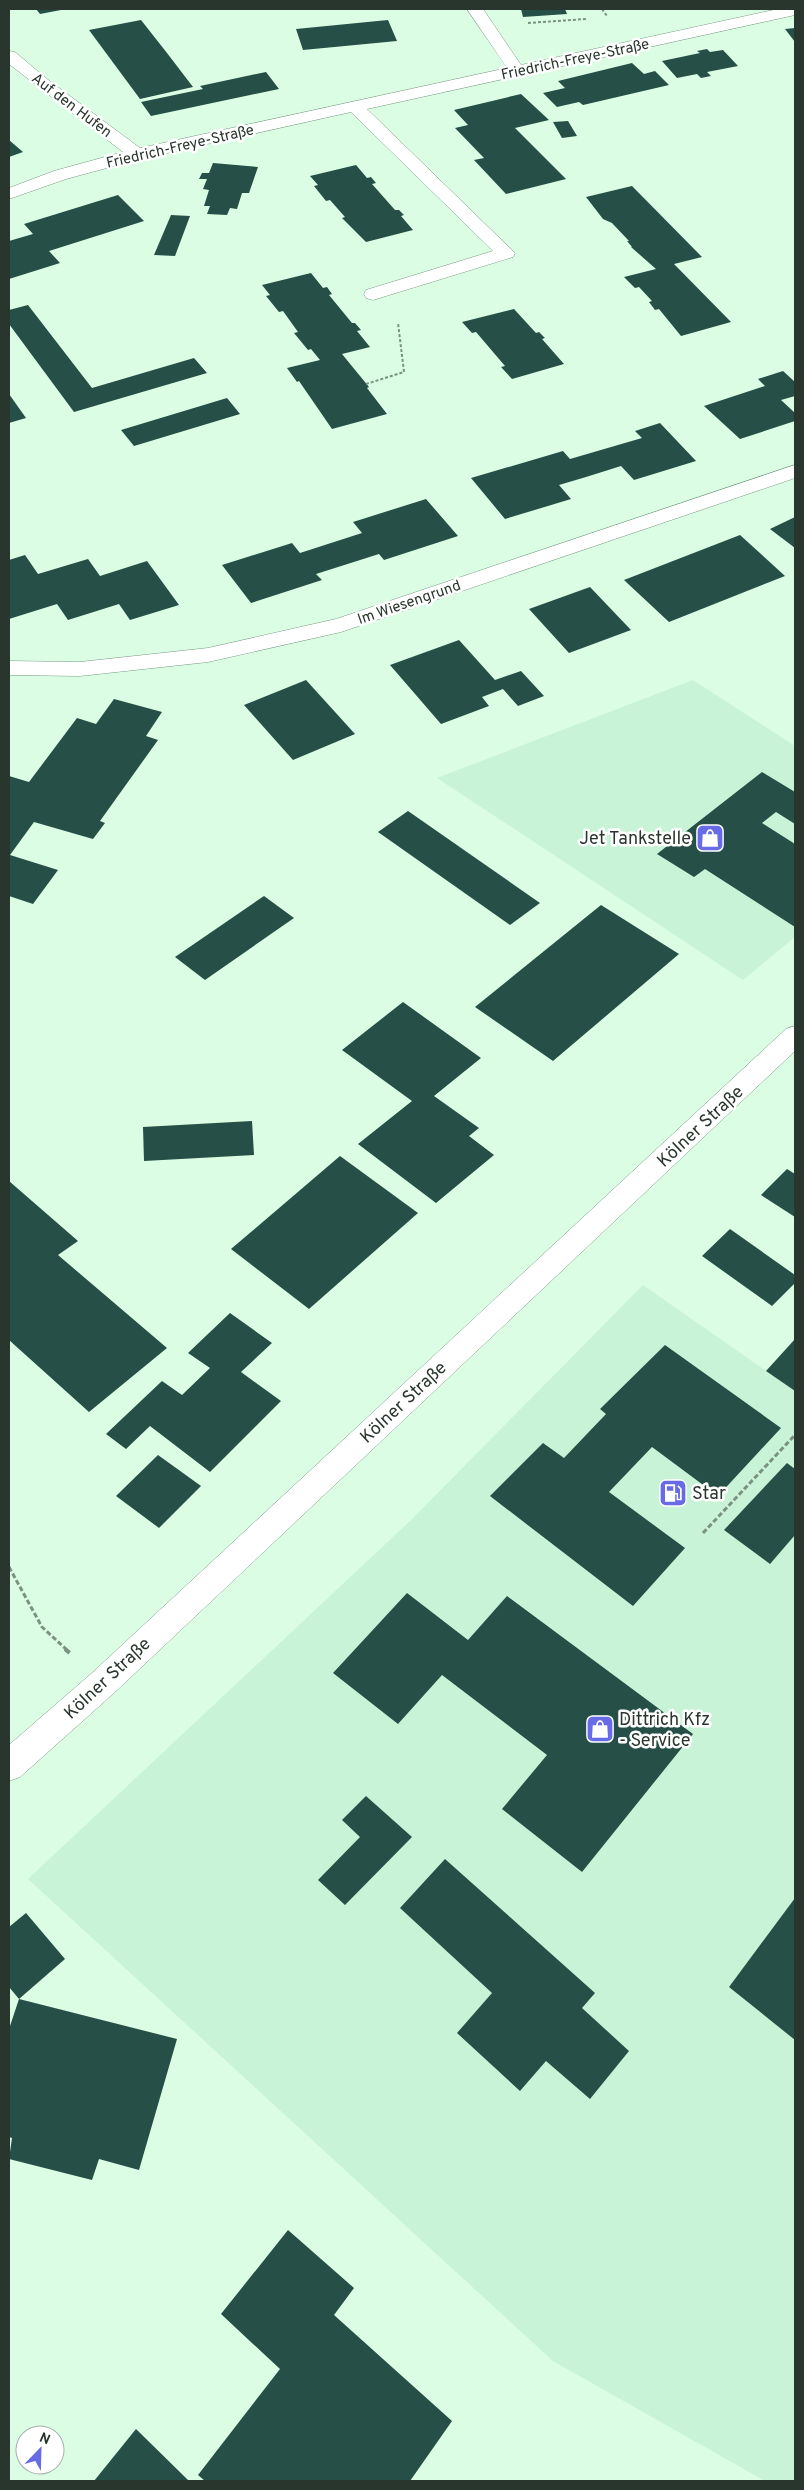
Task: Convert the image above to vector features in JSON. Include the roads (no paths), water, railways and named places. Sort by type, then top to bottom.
[{"type":"street","points":[[475,9],[517,71]]},
{"type":"street","name":"Friedrich-Freye-Straße","points":[[9,194],[60,175],[137,154],[795,10]]},
{"type":"street","name":"Auf den Hufen","points":[[9,56],[40,83],[137,154]]},
{"type":"street","points":[[355,107],[506,254],[373,294]]},
{"type":"street","name":"Im Wiesengrund","points":[[9,668],[80,669],[208,655],[341,625],[795,471]]},
{"type":"street","name":"Kölner Straße","points":[[9,1766],[103,1683],[563,1255],[795,1036]]},
{"type":"place","name":"Jet Tankstelle","points":[[710,838]]},
{"type":"place","name":"Star","points":[[673,1493]]},
{"type":"place","name":"Dittrich Kfz - Service","points":[[600,1729]]}]
